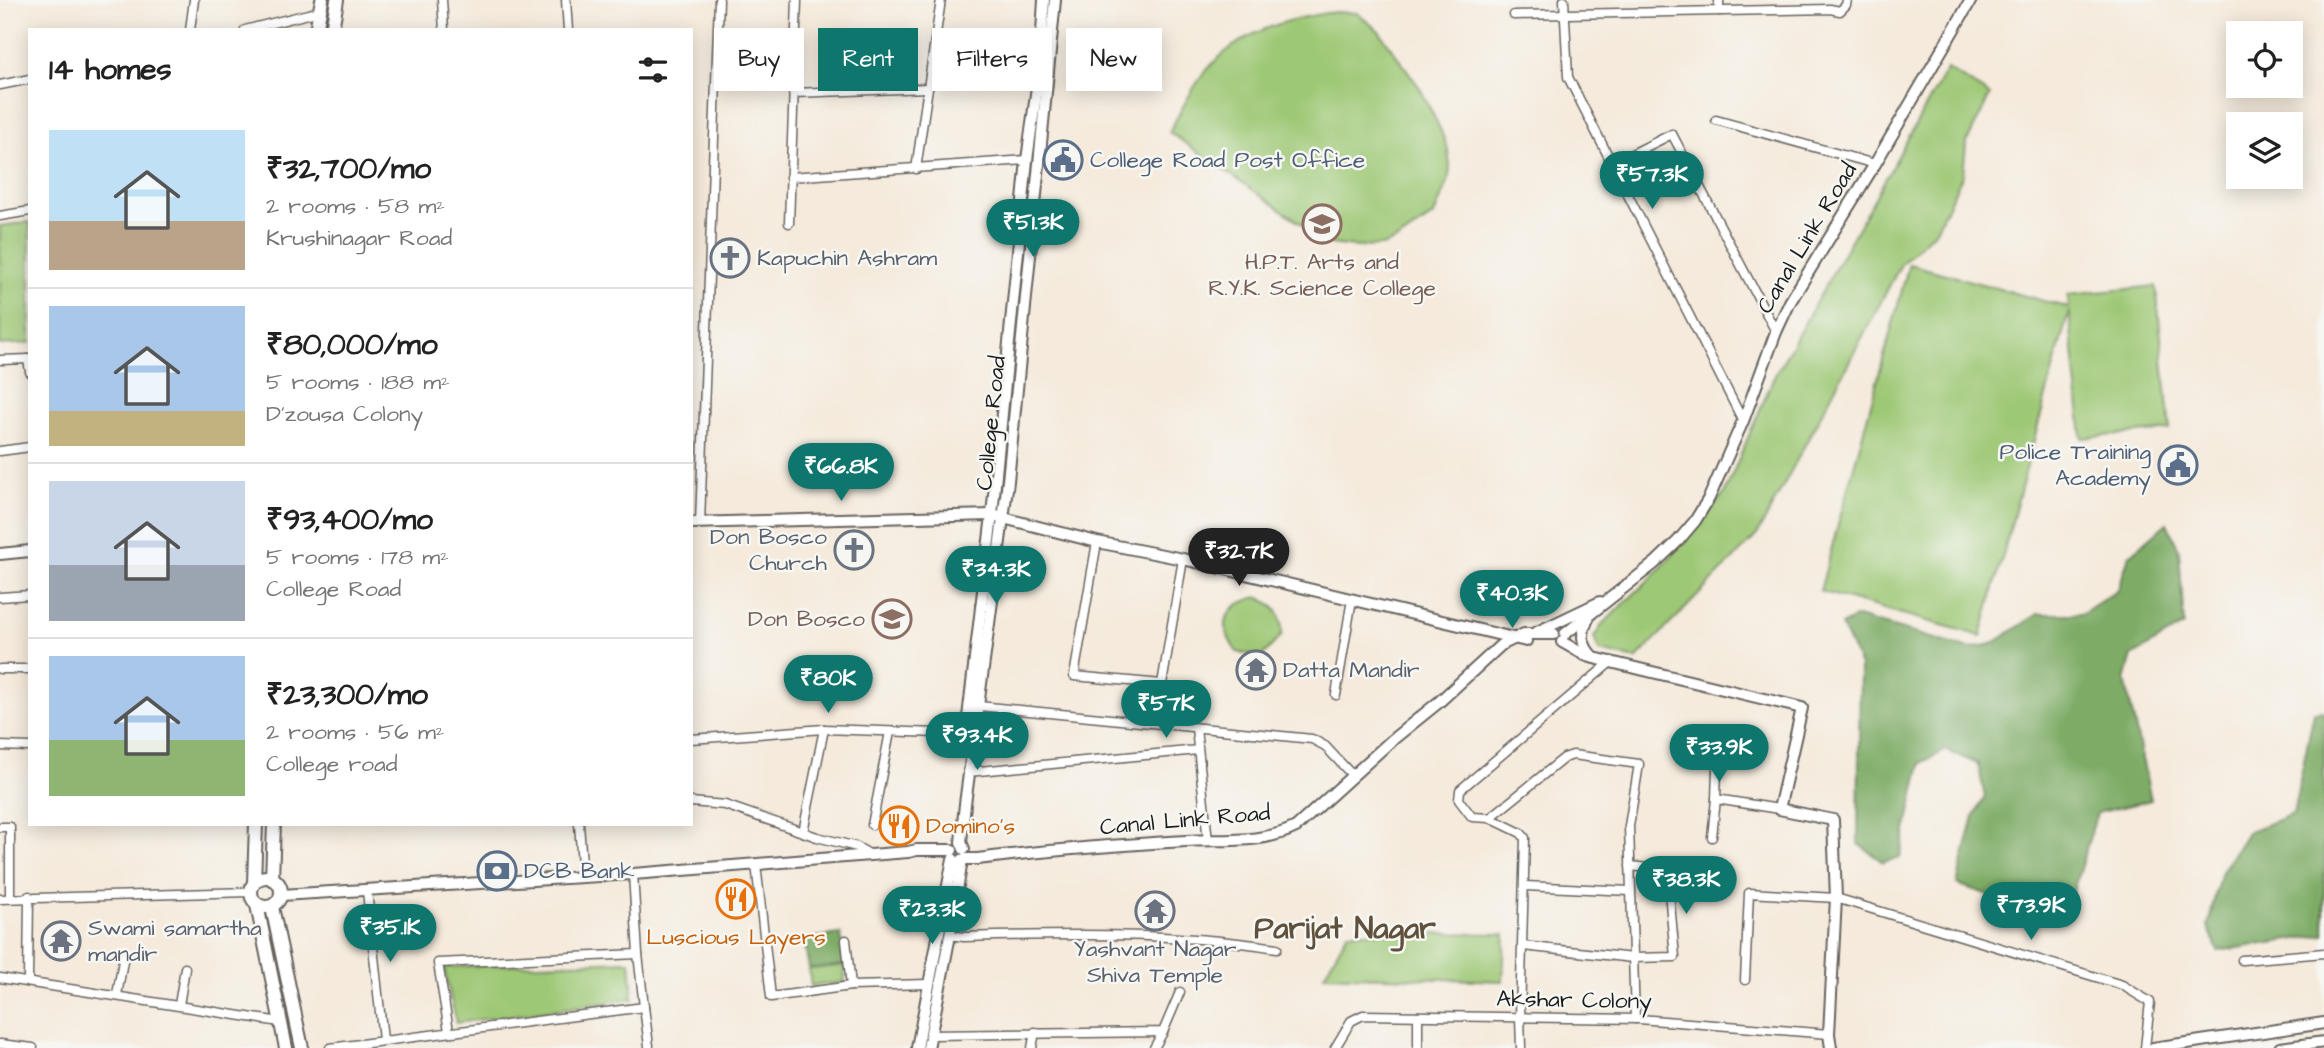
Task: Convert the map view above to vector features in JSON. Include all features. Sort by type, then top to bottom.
[{"type":"main road","points":[[332,28],[337,0]]},
{"type":"main road","points":[[316,28],[321,5]]},
{"type":"main road","points":[[256,826],[253,902],[262,907],[272,907]]},
{"type":"main road","points":[[272,878],[274,826]]},
{"type":"main road","points":[[252,887],[262,877],[272,878],[279,886],[281,895],[272,907],[302,1048]]},
{"type":"main road","points":[[257,905],[286,1048]]},
{"type":"street","points":[[190,28],[194,0]]},
{"type":"street","points":[[442,0],[444,28]]},
{"type":"street","points":[[566,0],[568,28]]},
{"type":"street","points":[[719,0],[696,523],[997,516],[1512,639]]},
{"type":"street","points":[[789,223],[797,0]]},
{"type":"street","points":[[916,169],[941,0]]},
{"type":"street","name":"College Road","points":[[917,1048],[961,842],[968,772],[979,706],[1027,160],[1040,65],[1044,0]]},
{"type":"street","name":"College Road","points":[[928,1048],[950,934],[965,734],[997,516],[1015,415],[1055,0]]},
{"type":"street","points":[[1564,0],[1568,77],[1743,421]]},
{"type":"street","points":[[1719,0],[1719,11]]},
{"type":"street","points":[[1514,15],[1830,9],[1840,11],[1847,0]]},
{"type":"street","name":"Canal Link Road","points":[[1482,663],[1528,636],[1590,609],[1612,596],[1656,563],[1695,521],[1709,498],[1743,421],[1790,302],[1971,0]]},
{"type":"street","points":[[251,28],[321,5]]},
{"type":"street","points":[[0,85],[28,79]]},
{"type":"street","points":[[793,93],[928,88]]},
{"type":"street","points":[[1716,120],[1875,164]]},
{"type":"street","points":[[1612,164],[1672,134],[1776,332]]},
{"type":"street","points":[[790,177],[1027,160]]},
{"type":"street","points":[[0,216],[28,211]]},
{"type":"street","points":[[0,360],[28,359]]},
{"type":"street","points":[[0,451],[28,447]]},
{"type":"street","points":[[1097,542],[1074,676],[1162,684],[1183,559]]},
{"type":"street","points":[[0,554],[28,551]]},
{"type":"street","points":[[0,597],[28,595]]},
{"type":"street","points":[[1336,695],[1352,599]]},
{"type":"street","points":[[1590,609],[1582,632],[1590,654]]},
{"type":"street","name":"Canal Link Road","points":[[281,895],[633,874],[917,850],[978,859],[1264,838],[1283,834],[1296,827],[1501,645],[1512,639],[1528,636],[1560,636],[1590,609]]},
{"type":"street","points":[[1493,634],[1528,636]]},
{"type":"street","points":[[1560,636],[1590,654],[1612,661],[1802,708],[1779,809]]},
{"type":"street","points":[[1521,1048],[1525,838],[1521,833],[1490,818],[1472,817],[1459,800],[1460,790],[1612,661]]},
{"type":"street","points":[[0,669],[28,669]]},
{"type":"street","points":[[979,706],[1312,739],[1325,746],[1352,775]]},
{"type":"street","points":[[1196,728],[1208,841]]},
{"type":"street","points":[[693,739],[824,729],[965,734]]},
{"type":"street","points":[[803,832],[824,729]]},
{"type":"street","points":[[872,825],[890,732]]},
{"type":"street","points":[[0,746],[28,747]]},
{"type":"street","points":[[968,772],[1198,750]]},
{"type":"street","points":[[1490,818],[1564,758],[1573,755],[1639,764],[1629,826],[1634,1019]]},
{"type":"street","points":[[1712,837],[1717,768]]},
{"type":"street","points":[[1716,799],[1833,820],[1836,898],[1829,1034],[1831,1048]]},
{"type":"street","points":[[693,802],[725,805],[857,847],[871,855]]},
{"type":"street","points":[[579,826],[583,877]]},
{"type":"street","points":[[0,827],[10,827],[5,898],[252,887]]},
{"type":"street","points":[[756,864],[771,997],[851,986],[929,984]]},
{"type":"street","points":[[1523,946],[1633,958],[1675,957],[1667,870],[1630,866]]},
{"type":"street","points":[[633,874],[638,954],[649,1046]]},
{"type":"street","points":[[1525,886],[1630,891]]},
{"type":"street","points":[[367,891],[383,1040]]},
{"type":"street","points":[[1745,980],[1749,892],[1836,898],[2122,985],[2150,1002],[2145,1048]]},
{"type":"street","points":[[28,981],[29,896]]},
{"type":"street","points":[[950,934],[964,937],[1075,933],[1221,939],[1277,948]]},
{"type":"street","points":[[846,940],[851,986]]},
{"type":"street","points":[[449,1031],[438,963],[638,954]]},
{"type":"street","points":[[2242,960],[2324,954]]},
{"type":"street","points":[[117,995],[124,956]]},
{"type":"street","points":[[178,1005],[185,968]]},
{"type":"street","points":[[0,978],[280,1022]]},
{"type":"street","points":[[1154,1048],[1180,992]]},
{"type":"street","points":[[330,1048],[644,1007]]},
{"type":"street","name":"Akshar Colony","points":[[1335,1048],[1351,1021],[1363,1015],[1634,1019],[1829,1034]]},
{"type":"street","points":[[1418,1016],[1418,1048]]},
{"type":"street","points":[[2153,1048],[2197,1044],[2324,1023]]},
{"type":"street","points":[[1032,1048],[1035,1032]]},
{"type":"street","points":[[930,1035],[1163,1032]]},
{"type":"street","points":[[2280,1048],[2324,1042]]},
{"type":"street","points":[[0,1044],[33,1048]]},
{"type":"green space","points":[[1335,12],[1357,13],[1379,31],[1420,88],[1448,150],[1449,179],[1434,215],[1399,239],[1382,246],[1331,244],[1169,132],[1199,80],[1227,51],[1277,24]]},
{"type":"green space","points":[[1947,69],[1990,95],[1966,144],[1963,174],[1936,230],[1901,264],[1757,535],[1636,659],[1599,651],[1594,637],[1603,624],[1660,569],[1724,494],[1773,379]]},
{"type":"green space","points":[[28,222],[28,343],[0,345],[0,226]]},
{"type":"green space","points":[[1909,264],[2069,308],[2068,295],[2156,286],[2170,430],[2082,438],[2069,311],[1981,636],[1820,591]]},
{"type":"green space","points":[[2167,523],[2179,550],[2184,625],[2132,656],[2125,680],[2151,800],[2097,813],[2064,921],[1957,884],[1974,816],[1985,797],[1978,764],[1946,750],[1921,763],[1900,858],[1883,862],[1858,844],[1860,666],[1841,625],[1857,617],[1970,649],[1992,644],[2038,614],[2081,614],[2118,590],[2129,556]]},
{"type":"green space","points":[[1258,597],[1277,611],[1282,628],[1282,635],[1262,656],[1237,652],[1226,625],[1231,611],[1238,605]]},
{"type":"green space","points":[[2324,711],[2324,935],[2218,951],[2208,926],[2220,875],[2247,832],[2293,814],[2314,712]]},
{"type":"green space","points":[[1348,932],[1505,934],[1503,981],[1324,975]]},
{"type":"green space","points":[[841,934],[844,965],[809,969],[804,939]]},
{"type":"green space","points":[[630,961],[633,999],[456,1023],[444,967]]},
{"type":"green space","points":[[844,965],[845,982],[811,986],[809,969]]},
{"type":"place","name":"College Road Post Office","points":[[1063,160]]},
{"type":"place","name":"H.P.T. Arts and R.Y.K. Science College","points":[[1322,224]]},
{"type":"place","name":"Kapuchin Ashram","points":[[730,258]]},
{"type":"place","name":"Police Training Academy","points":[[2178,465]]},
{"type":"place","name":"Don Bosco Church","points":[[854,550]]},
{"type":"place","name":"Don Bosco","points":[[892,619]]},
{"type":"place","name":"Datta Mandir","points":[[1256,670]]},
{"type":"place","name":"Domino's","points":[[899,826]]},
{"type":"place","name":"DCB Bank","points":[[497,871]]},
{"type":"place","name":"Luscious Layers","points":[[736,899]]},
{"type":"place","name":"Yashvant Nagar Shiva Temple","points":[[1155,911]]},
{"type":"place","name":"Swami samartha mandir","points":[[61,941]]},
{"type":"district","name":"Parijat Nagar","points":[[1345,929]]}]
